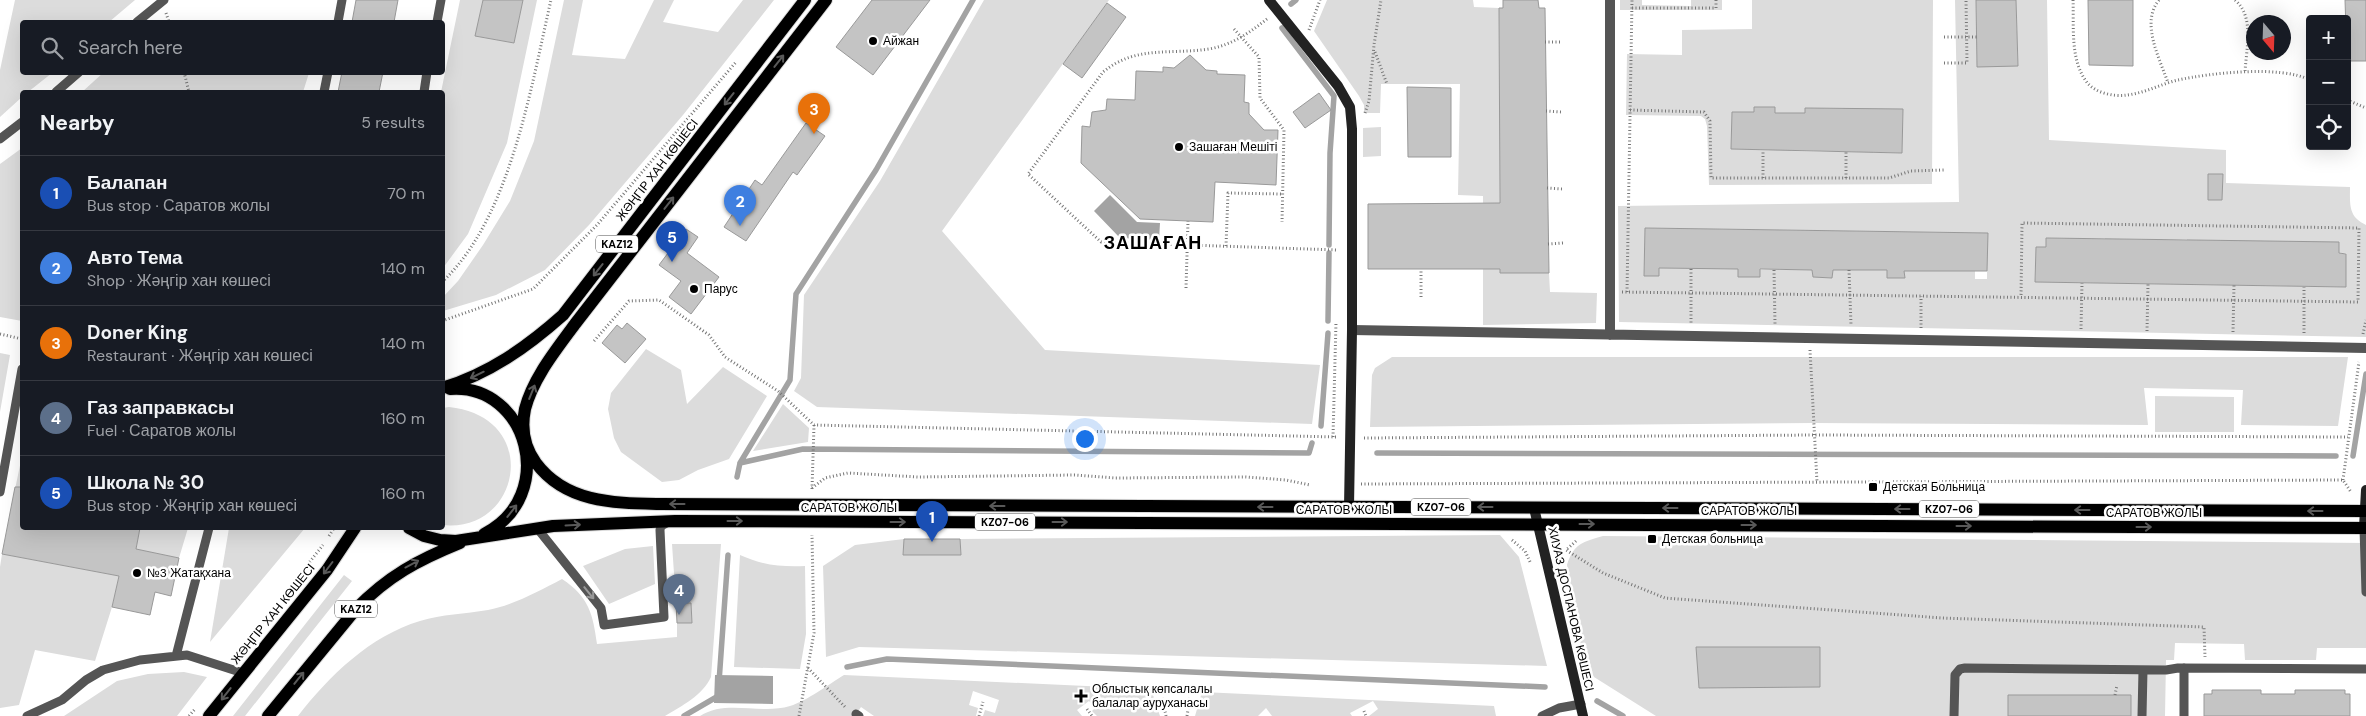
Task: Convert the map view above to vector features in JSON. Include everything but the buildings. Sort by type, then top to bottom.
[{"type":"main road","name":"ЖӘҢГІР ХАН КӨШЕСІ","points":[[445,388],[460,383],[500,363],[535,340],[563,315],[805,0]]},
{"type":"main road","name":"ЖӘҢГІР ХАН КӨШЕСІ","points":[[268,716],[356,609],[372,593],[405,568],[485,533],[502,521],[516,506],[522,494],[528,466],[524,440],[526,408],[538,378],[554,353],[826,0]]},
{"type":"main road","points":[[1273,3],[1343,93],[1351,114],[1353,192],[1349,507]]},
{"type":"main road","name":"ЖӘҢГІР ХАН КӨШЕСІ","points":[[445,389],[472,391],[489,398],[504,409],[516,423],[524,440]]},
{"type":"main road","name":"САРАТОВ ЖОЛЫ","points":[[524,440],[533,460],[547,476],[567,490],[593,499],[660,504],[2365,511]]},
{"type":"main road","points":[[2365,528],[2366,492]]},
{"type":"main road","name":"ХИУАЗ ДОСПАНОВА КӨШЕСІ","points":[[1534,508],[1584,716]]},
{"type":"main road","name":"САРАТОВ ЖОЛЫ","points":[[472,538],[537,528],[675,521],[2365,528]]},
{"type":"main road","name":"ЖӘҢГІР ХАН КӨШЕСІ","points":[[209,716],[242,672],[326,570],[355,530]]},
{"type":"main road","name":"ЖӘҢГІР ХАН КӨШЕСІ","points":[[413,530],[424,536],[440,540],[456,541],[472,538]]},
{"type":"street","points":[[1610,0],[1610,335]]},
{"type":"street","points":[[1352,330],[2363,348]]},
{"type":"lane","points":[[139,20],[164,0]]},
{"type":"lane","points":[[338,20],[342,0]]},
{"type":"lane","points":[[437,20],[441,0]]},
{"type":"lane","points":[[58,90],[76,75]]},
{"type":"lane","points":[[324,90],[327,75]]},
{"type":"lane","points":[[424,90],[427,75]]},
{"type":"lane","points":[[0,139],[20,124]]},
{"type":"lane","points":[[0,492],[20,380]]},
{"type":"lane","points":[[537,528],[601,608],[604,624],[664,616],[660,530],[663,524],[675,521]]},
{"type":"lane","points":[[2365,528],[2366,592]]},
{"type":"lane","points":[[176,656],[208,530]]},
{"type":"lane","points":[[27,716],[47,709],[62,700],[86,680],[103,670],[140,660],[176,656],[197,657],[242,672]]},
{"type":"lane","points":[[2184,668],[2184,716]]},
{"type":"lane","points":[[1954,716],[1954,680],[1960,669],[2366,669]]},
{"type":"lane","points":[[2142,716],[2143,670]]},
{"type":"lane","points":[[1542,716],[1559,708],[1581,704]]},
{"type":"path","points":[[445,278],[475,241],[500,192],[517,143],[551,0]]},
{"type":"path","points":[[1305,43],[1320,0]]},
{"type":"path","points":[[1364,113],[1369,101],[1374,45],[1381,0]]},
{"type":"path","points":[[1628,292],[1632,0]]},
{"type":"path","points":[[1632,8],[1716,8],[1716,0]]},
{"type":"path","points":[[1944,63],[1968,63],[1966,0]]},
{"type":"path","points":[[2073,0],[2076,58],[2087,82],[2095,90],[2126,96],[2168,83],[2213,74],[2277,73],[2306,79]]},
{"type":"path","points":[[2159,0],[2154,6],[2151,18],[2152,34],[2168,83]]},
{"type":"path","points":[[2235,0],[2242,6],[2247,24],[2245,73]]},
{"type":"path","points":[[1273,3],[1242,38],[1209,49],[1152,52],[1116,61],[1103,72],[1028,174],[1100,242],[1337,250]]},
{"type":"path","points":[[1234,29],[1260,57],[1260,98],[1284,130],[1282,222]]},
{"type":"path","points":[[1944,36],[1977,37]]},
{"type":"path","points":[[1545,42],[1561,42]]},
{"type":"path","points":[[1374,45],[1378,62],[1387,84]]},
{"type":"path","points":[[445,320],[533,290],[596,225],[738,59]]},
{"type":"path","points":[[185,75],[188,90]]},
{"type":"path","points":[[2351,102],[2366,108]]},
{"type":"path","points":[[1546,110],[1562,112]]},
{"type":"path","points":[[1630,110],[1704,112],[1710,120],[1711,178],[1889,178],[1911,171],[1944,170]]},
{"type":"path","points":[[1762,178],[1763,150]]},
{"type":"path","points":[[1846,152],[1846,178]]},
{"type":"path","points":[[1547,188],[1563,189]]},
{"type":"path","points":[[1226,246],[1228,193],[1282,194]]},
{"type":"path","points":[[1186,288],[1188,221]]},
{"type":"path","points":[[1610,292],[2358,302],[2359,228],[2022,223],[2021,297]]},
{"type":"path","points":[[1548,244],[1564,244]]},
{"type":"path","points":[[1421,269],[1421,297]]},
{"type":"path","points":[[1691,269],[1691,336]]},
{"type":"path","points":[[1774,270],[1775,337]]},
{"type":"path","points":[[1849,270],[1851,338]]},
{"type":"path","points":[[2080,342],[2082,282]]},
{"type":"path","points":[[2147,343],[2148,284]]},
{"type":"path","points":[[2233,345],[2234,286]]},
{"type":"path","points":[[2304,286],[2304,347]]},
{"type":"path","points":[[1921,339],[1922,296]]},
{"type":"path","points":[[594,340],[629,301],[659,300],[709,335],[725,357],[778,391],[814,425],[1350,438],[1815,435],[2348,437]]},
{"type":"path","points":[[2366,320],[2343,480],[2352,493],[2366,492]]},
{"type":"path","points":[[0,334],[20,339]]},
{"type":"path","points":[[1809,337],[1816,448],[1816,482]]},
{"type":"path","points":[[812,505],[814,425]]},
{"type":"path","points":[[812,489],[825,478],[848,473],[918,477],[1074,475],[1115,478],[1246,477],[1286,480],[1310,485]]},
{"type":"path","points":[[1349,484],[2343,480]]},
{"type":"path","points":[[799,716],[814,633],[812,521]]},
{"type":"path","points":[[245,644],[325,543],[333,530]]},
{"type":"path","points":[[1566,550],[1603,573],[1665,598],[1942,618],[2204,627],[2205,668]]},
{"type":"path","points":[[808,668],[847,710]]},
{"type":"path","points":[[2115,695],[2115,685],[2123,684]]},
{"type":"path","points":[[1162,698],[1166,716]]},
{"type":"path","points":[[1187,716],[1190,698]]},
{"type":"path","points":[[189,716],[200,702]]},
{"type":"path","points":[[979,716],[983,702]]},
{"type":"path","points":[[1086,710],[1092,716]]},
{"type":"path","points":[[1364,712],[1366,716]]},
{"type":"shaded area","points":[[15,0],[135,0],[111,20],[20,20],[20,75],[49,75],[31,90],[20,90],[20,99],[0,117],[0,70]]},
{"type":"shaded area","points":[[460,0],[483,0],[476,36],[514,43],[523,0],[537,0],[507,143],[468,234],[445,265],[445,90],[441,90]]},
{"type":"shaded area","points":[[564,0],[583,0],[572,55],[625,59],[654,0],[674,0],[663,22],[718,32],[743,0],[774,0],[683,115],[589,225],[545,270],[496,295],[445,310],[445,295],[458,281],[483,245],[510,201],[534,141]]},
{"type":"shaded area","points":[[984,0],[1109,0],[942,231],[1045,350],[1320,365],[1312,424],[817,407],[794,391],[801,378],[804,295],[880,181]]},
{"type":"shaded area","points":[[1327,0],[1473,0],[1474,7],[1499,8],[1500,273],[1549,273],[1550,292],[1597,293],[1596,323],[1483,325],[1483,196],[1458,195],[1460,84],[1381,84],[1380,113],[1364,113],[1364,105],[1359,96],[1314,31]]},
{"type":"shaded area","points":[[1620,0],[1642,0],[1642,5],[1691,6],[1691,0],[1722,0],[1722,10],[1620,10]]},
{"type":"shaded area","points":[[1752,0],[1933,0],[1932,184],[1709,185],[1707,126],[1705,119],[1701,116],[1626,115],[1627,54],[1682,55],[1682,30],[1752,29]],"holes":[[[1754,107],[1775,107],[1775,113],[1805,113],[1805,108],[1815,108],[1824,114],[1824,108],[1843,108],[1843,114],[1903,110],[1902,153],[1873,153],[1873,146],[1857,146],[1857,152],[1791,151],[1791,144],[1774,150],[1731,149],[1732,112],[1754,112]]]},
{"type":"shaded area","points":[[1955,0],[1976,0],[1977,66],[2018,66],[2016,0],[2047,0],[2049,140],[2226,150],[2226,183],[2350,187],[2350,204],[2353,214],[2360,222],[2366,225],[2366,337],[1619,322],[1618,206],[1959,202]],"holes":[[[2208,174],[2223,174],[2222,200],[2208,199]],[[1645,228],[1987,233],[1987,279],[1975,279],[1975,271],[1904,271],[1904,278],[1887,278],[1887,270],[1880,270],[1880,263],[1859,270],[1833,270],[1832,278],[1813,277],[1812,270],[1785,262],[1785,270],[1760,270],[1760,276],[1738,269],[1720,269],[1720,261],[1700,269],[1659,268],[1659,276]],[[2047,238],[2065,238],[2066,243],[2086,243],[2086,238],[2105,238],[2105,249],[2122,239],[2142,239],[2142,244],[2161,244],[2162,239],[2187,239],[2187,250],[2202,240],[2221,240],[2222,246],[2254,242],[2346,253],[2346,287],[2035,282],[2036,247],[2046,247]]]},
{"type":"shaded area","points":[[101,75],[308,75],[304,90],[84,90]]},
{"type":"shaded area","points":[[1381,127],[1381,156],[1363,157],[1363,128]]},
{"type":"shaded area","points":[[20,149],[20,321],[0,317],[0,164]]},
{"type":"shaded area","points":[[1110,195],[1137,222],[1160,223],[1159,240],[1120,238],[1094,211]]},
{"type":"shaded area","points":[[646,349],[681,370],[687,404],[723,367],[767,396],[729,459],[698,470],[679,480],[662,482],[621,452],[614,438],[608,409],[611,393]]},
{"type":"shaded area","points":[[0,353],[10,355],[0,412]]},
{"type":"shaded area","points":[[1392,357],[2348,357],[2338,426],[2241,425],[2243,390],[2144,388],[2148,425],[1814,423],[1370,427],[1372,375],[1375,368]]},
{"type":"shaded area","points":[[2155,396],[2234,397],[2234,432],[2155,432]]},
{"type":"shaded area","points":[[783,404],[809,428],[808,442],[753,451]]},
{"type":"shaded area","points":[[445,408],[479,415],[499,431],[509,451],[510,473],[504,494],[490,512],[469,523],[445,525]]},
{"type":"shaded area","points":[[20,466],[20,496],[14,494]]},
{"type":"shaded area","points":[[140,530],[187,530],[179,558],[136,549]]},
{"type":"shaded area","points":[[229,530],[303,530],[210,642]]},
{"type":"shaded area","points":[[1500,535],[1519,557],[1547,666],[859,647],[826,657],[823,566],[855,545],[904,539],[903,555],[961,554],[960,539]]},
{"type":"shaded area","points":[[1603,536],[2366,543],[2366,648],[2317,648],[2316,660],[2245,660],[2244,644],[2175,643],[2174,660],[2166,660],[2165,716],[1656,716],[1594,677],[1584,663],[1567,565],[1573,552],[1580,544]]},
{"type":"shaded area","points":[[672,544],[721,544],[711,677],[703,690],[665,716],[298,716],[337,672],[368,647],[384,637],[420,621],[507,605],[562,579],[578,593],[588,607],[594,624],[597,644],[677,637],[677,623],[692,623],[691,603],[676,603]]},
{"type":"shaded area","points":[[653,546],[655,584],[609,604],[583,566],[625,549]]},
{"type":"shaded area","points":[[2,554],[119,576],[112,607],[95,661],[35,650],[19,705],[0,708],[0,567]]},
{"type":"shaded area","points":[[740,555],[772,565],[805,566],[806,634],[800,669],[734,667]]},
{"type":"shaded area","points":[[344,575],[352,581],[245,716],[233,716]]},
{"type":"shaded area","points":[[184,672],[207,677],[177,716],[64,716],[117,681],[148,674]]},
{"type":"shaded area","points":[[715,675],[773,676],[773,704],[714,703]]},
{"type":"shaded area","points":[[844,675],[1151,689],[1160,716],[1097,716],[1092,711],[1095,708],[1089,701],[1077,710],[1082,716],[983,716],[985,710],[995,713],[999,700],[973,691],[969,705],[978,708],[976,716],[874,716],[861,707],[855,716],[700,716],[710,711],[721,709],[767,709],[790,706],[811,696]]},
{"type":"shaded area","points":[[1202,692],[1494,706],[1496,716],[1369,716],[1378,709],[1373,701],[1350,713],[1352,716],[1272,716],[1266,708],[1258,716],[1195,716]]},
{"type":"waterway","points":[[740,463],[790,380],[796,294],[876,170],[973,0]]},
{"type":"waterway","points":[[1291,4],[1296,0]]},
{"type":"waterway","points":[[1282,28],[1334,96],[1330,153],[1329,245]]},
{"type":"waterway","points":[[1328,321],[1329,253]]},
{"type":"waterway","points":[[1321,426],[1328,333]]},
{"type":"waterway","points":[[2353,456],[2366,374]]},
{"type":"waterway","points":[[737,477],[740,463],[803,449],[1309,453],[1312,443]]},
{"type":"waterway","points":[[1377,453],[2336,456]]},
{"type":"waterway","points":[[719,682],[728,555]]},
{"type":"waterway","points":[[847,667],[887,659],[1545,687]]},
{"type":"waterway","points":[[684,716],[720,695]]},
{"type":"waterway","points":[[1597,701],[1623,716]]},
{"type":"place","name":"Айжан","points":[[873,41]]},
{"type":"place","name":"Doner King","points":[[814,134]]},
{"type":"place","name":"Зашаған Мешіті","points":[[1179,147]]},
{"type":"place","name":"Авто Тема","points":[[740,226]]},
{"type":"place","name":"Школа № 30","points":[[672,262]]},
{"type":"place","name":"Парус","points":[[694,289]]},
{"type":"place","name":"Детская Больница","points":[[1873,487]]},
{"type":"place","name":"Детская больница","points":[[1652,539]]},
{"type":"place","name":"Балапан","points":[[932,542]]},
{"type":"place","name":"№3 Жатақхана","points":[[137,573]]},
{"type":"place","name":"Газ заправкасы","points":[[679,615]]},
{"type":"place","name":"Облыстық көпсалалы балалар ауруханасы","points":[[1081,696]]},
{"type":"district","name":"ЗАШАҒАН","points":[[1153,243]]}]
